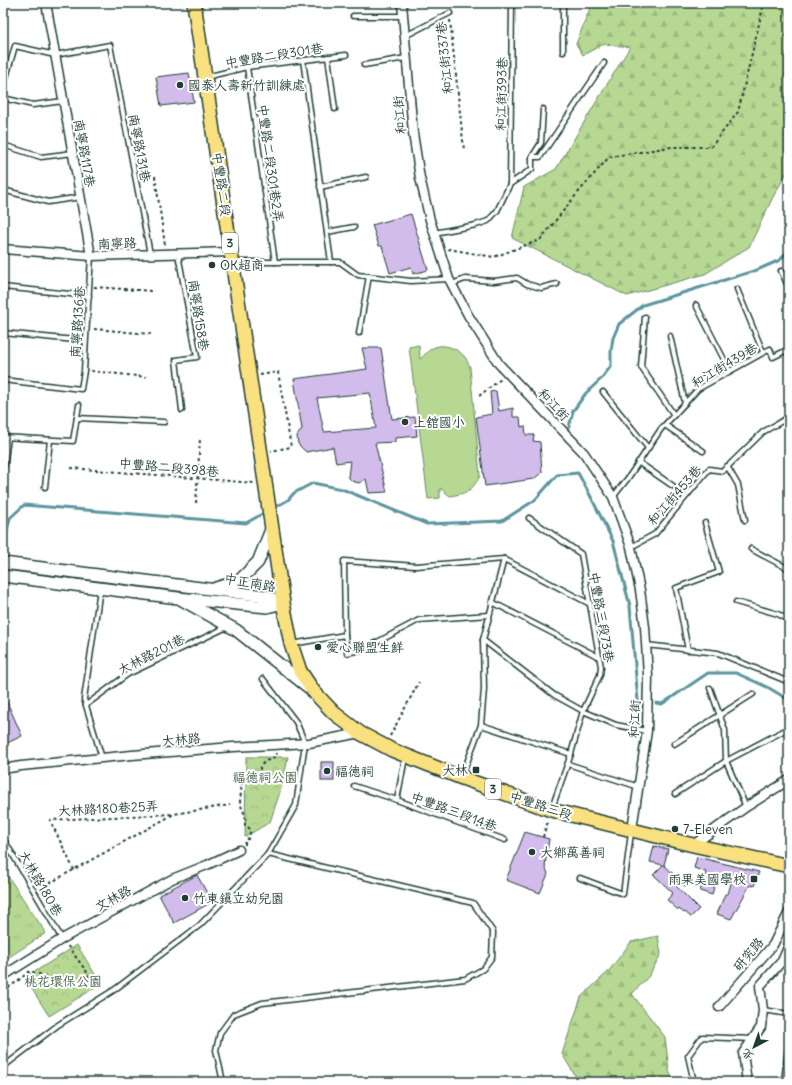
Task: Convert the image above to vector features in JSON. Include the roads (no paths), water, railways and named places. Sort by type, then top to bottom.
[{"type":"main road","name":"中豐路二段","points":[[194,3],[272,527]]},
{"type":"main road","name":"3","points":[[272,527],[283,603]]},
{"type":"main road","name":"中豐路三段","points":[[283,603],[291,644],[300,672],[314,692],[334,713],[360,732],[384,746],[462,778],[551,810],[693,845],[789,866]]},
{"type":"street","name":"南寧路117巷","points":[[46,3],[91,256]]},
{"type":"street","name":"和江街","points":[[402,3],[413,133],[420,178],[430,220],[450,281],[468,315],[499,364],[584,453],[613,497],[631,547],[640,590],[645,627],[648,676],[647,731],[632,829]]},
{"type":"street","name":"南寧路","points":[[3,249],[91,256],[178,254],[232,257]]},
{"type":"street","points":[[210,590],[239,581],[258,562],[272,527]]},
{"type":"street","name":"中正南路","points":[[3,563],[265,596],[283,603]]},
{"type":"street","name":"中正南路","points":[[3,576],[178,598],[267,607],[283,603]]},
{"type":"street","points":[[178,598],[236,630],[314,692]]},
{"type":"street","name":"大林路","points":[[3,769],[102,758],[233,747],[310,743],[360,732]]},
{"type":"street","points":[[693,845],[746,807],[789,780]]},
{"type":"street","name":"文林路","points":[[3,976],[62,939],[172,879],[239,850]]},
{"type":"street","name":"研究路","points":[[719,1007],[773,946],[789,912]]},
{"type":"street","points":[[747,1082],[743,1053],[761,1027],[763,1010],[760,986],[782,961],[789,945]]},
{"type":"lane","name":"和江街393巷","points":[[434,233],[476,225],[488,221],[497,212],[510,184],[512,3]]},
{"type":"lane","points":[[563,3],[563,52]]},
{"type":"lane","name":"和江街337巷","points":[[405,36],[450,13]]},
{"type":"lane","points":[[353,16],[404,16]]},
{"type":"lane","name":"南寧路131巷","points":[[55,55],[110,45],[150,254]]},
{"type":"lane","points":[[3,88],[15,46],[55,55]]},
{"type":"lane","name":"中豐路二段301巷","points":[[206,77],[247,68],[346,55]]},
{"type":"lane","points":[[328,57],[335,109]]},
{"type":"lane","points":[[364,65],[407,58]]},
{"type":"lane","points":[[303,60],[331,262]]},
{"type":"lane","points":[[532,157],[540,156],[604,63]]},
{"type":"lane","name":"中豐路二段301巷2弄","points":[[247,68],[275,262]]},
{"type":"lane","points":[[3,98],[33,105],[63,101]]},
{"type":"lane","points":[[510,184],[532,169],[532,157],[542,143],[543,109]]},
{"type":"lane","points":[[3,145],[41,157],[73,153]]},
{"type":"lane","points":[[320,187],[366,177]]},
{"type":"lane","points":[[3,190],[48,202],[81,197]]},
{"type":"lane","points":[[326,232],[354,227]]},
{"type":"lane","name":"南寧路158巷","points":[[178,254],[198,357],[176,360],[182,410]]},
{"type":"lane","name":"南寧路136巷","points":[[3,380],[81,389],[84,371],[91,256]]},
{"type":"lane","points":[[232,257],[275,262],[340,262],[358,275],[411,280],[450,281],[465,279],[494,281],[517,278],[528,284],[541,288],[557,284]]},
{"type":"lane","points":[[781,271],[789,288]]},
{"type":"lane","points":[[359,333],[369,276]]},
{"type":"lane","points":[[3,287],[89,296]]},
{"type":"lane","points":[[737,289],[764,352]]},
{"type":"lane","points":[[696,305],[730,371]]},
{"type":"lane","points":[[645,317],[641,367],[674,415]]},
{"type":"lane","points":[[3,333],[86,341]]},
{"type":"lane","points":[[670,336],[685,403]]},
{"type":"lane","name":"和江街439巷","points":[[613,497],[628,478],[664,425],[698,390],[770,349],[773,357],[789,349]]},
{"type":"lane","points":[[603,392],[648,448]]},
{"type":"lane","points":[[3,437],[73,441],[79,405]]},
{"type":"lane","points":[[745,520],[738,485],[727,466],[763,432],[789,417]]},
{"type":"lane","points":[[77,418],[164,422]]},
{"type":"lane","points":[[664,425],[703,451]]},
{"type":"lane","points":[[3,474],[8,438]]},
{"type":"lane","points":[[45,487],[50,440]]},
{"type":"lane","points":[[638,462],[673,486]]},
{"type":"lane","name":"和江街453巷","points":[[631,547],[655,534],[709,469],[722,470],[727,466]]},
{"type":"lane","name":"中豐路三段73巷","points":[[529,518],[581,554],[601,667],[600,675],[583,710],[568,764],[551,810]]},
{"type":"lane","points":[[688,650],[676,588],[719,572],[705,523]]},
{"type":"lane","points":[[751,549],[789,569]]},
{"type":"lane","points":[[489,615],[419,620],[364,649],[347,653],[345,635],[344,561],[416,566],[504,559],[590,604]]},
{"type":"lane","points":[[462,778],[481,725],[484,689],[483,640],[504,559]]},
{"type":"lane","points":[[100,588],[84,699],[102,758]]},
{"type":"lane","points":[[492,602],[599,657]]},
{"type":"lane","points":[[736,602],[778,614],[789,620]]},
{"type":"lane","name":"大林路201巷","points":[[86,705],[128,674],[228,626]]},
{"type":"lane","points":[[291,644],[345,635]]},
{"type":"lane","points":[[483,640],[554,695],[616,725],[647,731]]},
{"type":"lane","points":[[646,645],[718,653],[789,682]]},
{"type":"lane","points":[[3,1067],[58,1024],[114,990],[200,925],[268,854],[296,805],[305,743],[296,722],[263,679]]},
{"type":"lane","points":[[710,688],[725,730],[726,761],[746,807]]},
{"type":"lane","points":[[674,744],[753,694]]},
{"type":"lane","points":[[481,725],[571,754]]},
{"type":"lane","points":[[675,794],[726,761],[789,728]]},
{"type":"lane","name":"中豐路三段14巷","points":[[397,800],[406,756]]},
{"type":"lane","points":[[568,764],[639,787]]},
{"type":"lane","name":"中豐路三段14巷","points":[[354,786],[397,800],[505,840]]},
{"type":"lane","points":[[580,878],[623,894],[632,829]]},
{"type":"lane","name":"大林路180巷","points":[[3,838],[62,939]]},
{"type":"lane","points":[[223,1082],[216,1050],[220,1033],[234,1014],[262,1003],[465,979],[483,969],[492,957],[493,932],[473,903],[268,854]]},
{"type":"lane","points":[[763,1010],[789,1014]]},
{"type":"lane","points":[[694,1082],[688,1056],[702,1037],[753,1039]]},
{"type":"lane","points":[[784,1082],[789,1038]]},
{"type":"waterway","points":[[569,427],[573,411],[586,393],[601,379],[611,366],[613,338],[619,324],[643,305],[757,270],[780,260],[789,250]]},
{"type":"waterway","points":[[272,509],[288,500],[294,493],[313,483],[342,489],[427,524],[502,521],[535,500],[557,475],[578,473],[613,541],[630,606],[639,702]]},
{"type":"waterway","points":[[3,547],[10,518],[24,505],[246,523],[266,512]]},
{"type":"waterway","points":[[656,703],[662,704],[708,673],[736,673],[769,688],[789,700]]},
{"type":"place","name":"國泰人壽新竹訓練處","points":[[180,85]]},
{"type":"place","name":"OK超商","points":[[212,265]]},
{"type":"place","name":"上舘國小","points":[[405,422]]},
{"type":"place","name":"愛心聯盟生鮮","points":[[318,647]]},
{"type":"place","name":"大林","points":[[476,770]]},
{"type":"place","name":"福德祠","points":[[327,771]]},
{"type":"place","name":"7-Eleven","points":[[675,829]]},
{"type":"place","name":"大鄉萬善祠","points":[[532,852]]},
{"type":"place","name":"雨果美國學校","points":[[754,879]]},
{"type":"place","name":"竹東鎮立幼兒園","points":[[185,898]]},
{"type":"park label","name":"福德祠公園","points":[[265,777]]},
{"type":"park label","name":"桃花環保公園","points":[[63,981]]}]
